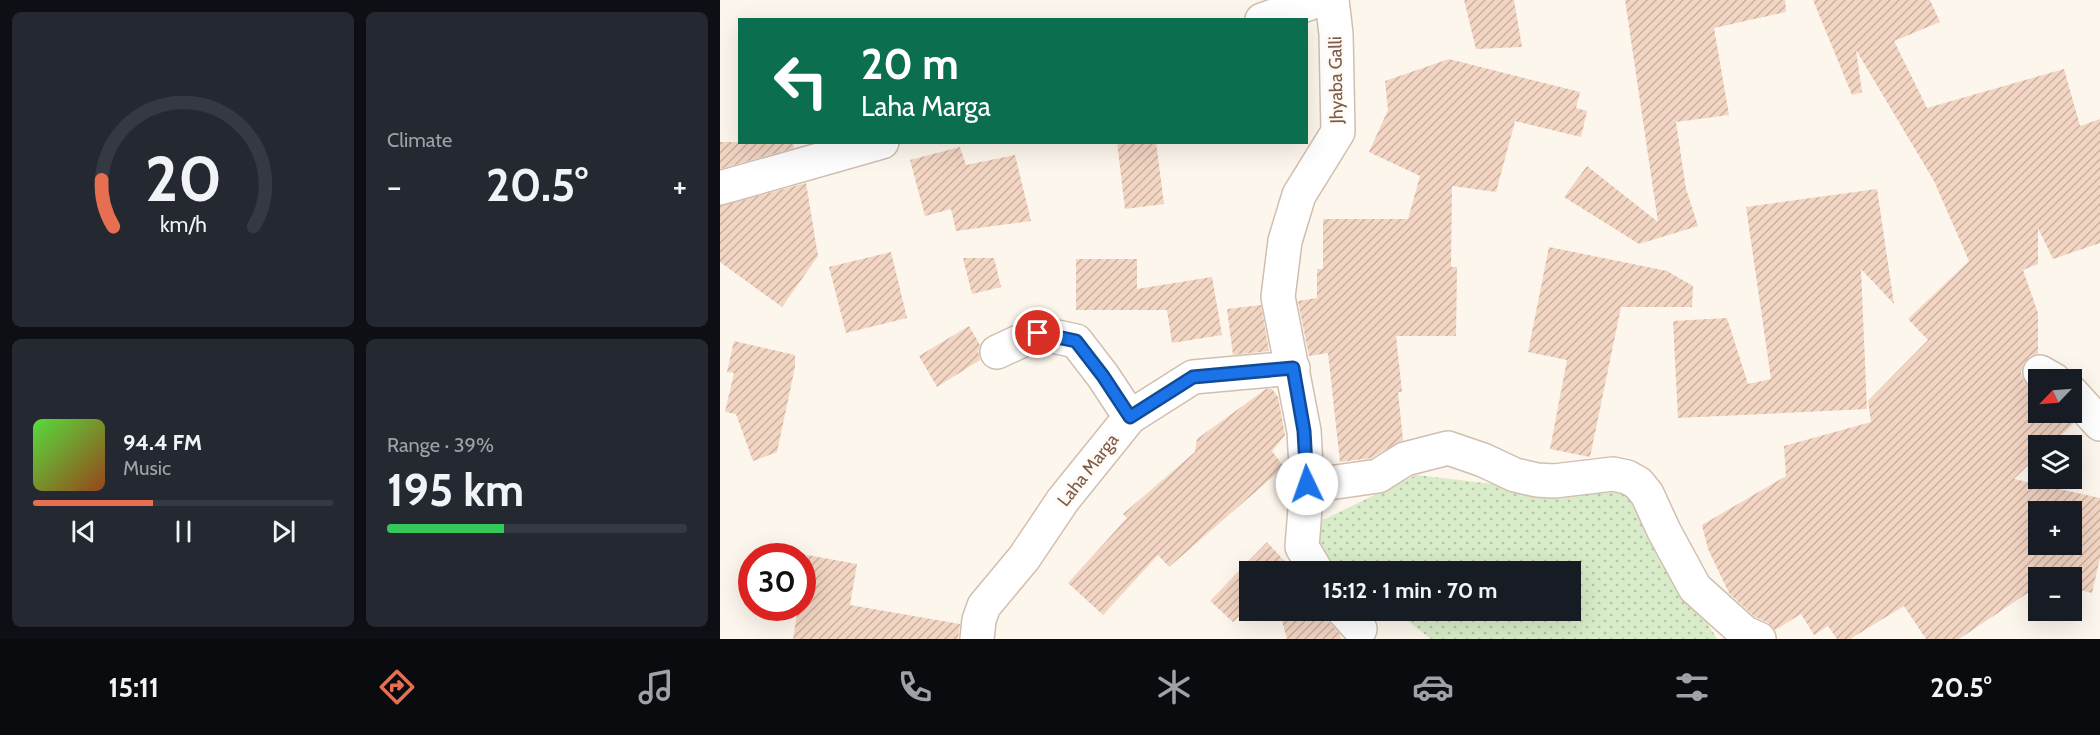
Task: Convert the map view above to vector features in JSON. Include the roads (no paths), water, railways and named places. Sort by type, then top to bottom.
[{"type":"street","points":[[1268,18],[1319,0]]},
{"type":"street","name":"Jhyaba Galli","points":[[1310,561],[1302,547],[1307,484],[1304,431],[1278,297],[1285,241],[1299,195],[1338,132],[1336,34],[1332,0]]},
{"type":"street","points":[[720,188],[875,144]]},
{"type":"street","points":[[997,352],[1038,333],[1076,341],[1130,417]]},
{"type":"street","name":"Laha Marga","points":[[977,639],[979,620],[984,606],[1024,558],[1063,500],[1130,417],[1193,377],[1293,368]]},
{"type":"street","points":[[2082,404],[2100,424]]},
{"type":"street","points":[[1307,484],[1378,476],[1405,459],[1448,448],[1483,460],[1515,475],[1537,480],[1554,481],[1613,474],[1627,477],[1638,483],[1647,494],[1695,588],[1745,633],[1759,639]]}]
